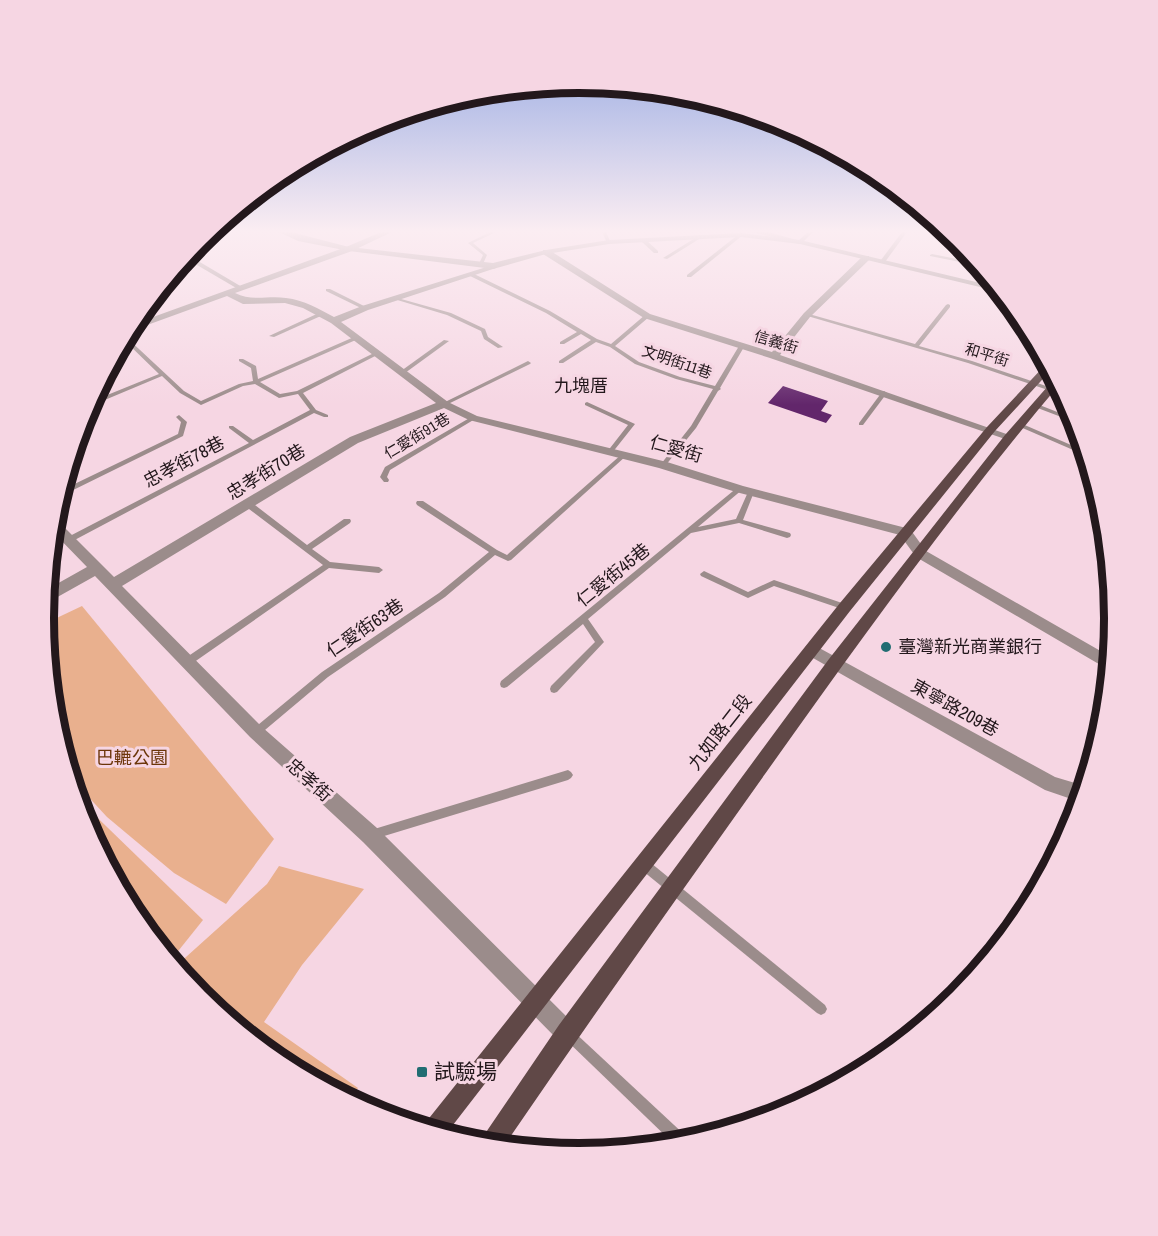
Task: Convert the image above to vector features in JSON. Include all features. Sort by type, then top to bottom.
[{"type":"main road","name":"九如路二段","points":[[496,1136],[567,1033],[835,664],[1015,431],[1037,406],[1047,384]]},
{"type":"main road","name":"九如路二段","points":[[439,1124],[905,532],[991,429],[1047,384]]},
{"type":"street","points":[[148,318],[236,290]]},
{"type":"street","points":[[334,321],[365,308],[422,290]]},
{"type":"street","name":"信義街","points":[[605,290],[646,316],[774,356],[991,429],[1015,431]]},
{"type":"street","points":[[774,356],[807,315],[833,290]]},
{"type":"street","name":"仁愛街","points":[[227,293],[243,302],[285,300],[306,306],[334,321],[444,404],[472,418],[663,465],[746,490],[905,532]]},
{"type":"street","name":"忠孝街70巷","points":[[114,584],[354,440],[444,404]]},
{"type":"street","name":"忠孝街","points":[[61,532],[256,732],[370,835],[567,1033]]},
{"type":"street","points":[[905,532],[921,554],[1102,660]]},
{"type":"street","points":[[55,592],[97,568]]},
{"type":"street","name":"東寧路209巷","points":[[812,650],[1051,784],[1074,791]]},
{"type":"lane","points":[[328,290],[365,308]]},
{"type":"lane","name":"文明街11巷","points":[[502,290],[548,312],[595,340],[612,346],[638,363],[678,378],[718,389]]},
{"type":"lane","points":[[396,298],[449,314],[483,330],[486,338],[500,346]]},
{"type":"lane","points":[[916,346],[948,306]]},
{"type":"lane","points":[[272,336],[321,314]]},
{"type":"lane","name":"和平街","points":[[807,315],[1047,384]]},
{"type":"lane","points":[[612,346],[646,316]]},
{"type":"lane","points":[[562,343],[581,332]]},
{"type":"lane","points":[[131,344],[182,392],[201,403],[356,338]]},
{"type":"lane","points":[[561,362],[595,340]]},
{"type":"lane","points":[[403,372],[446,341]]},
{"type":"lane","points":[[663,465],[694,427],[741,347]]},
{"type":"lane","points":[[241,360],[254,367],[256,381],[279,396],[299,392],[378,353]]},
{"type":"lane","points":[[444,404],[528,363]]},
{"type":"lane","points":[[102,399],[163,374]]},
{"type":"lane","points":[[299,392],[314,411],[326,416]]},
{"type":"lane","points":[[861,424],[884,393]]},
{"type":"lane","points":[[587,404],[632,424],[610,452]]},
{"type":"lane","points":[[1037,406],[1064,416]]},
{"type":"lane","name":"忠孝街78巷","points":[[69,540],[314,411]]},
{"type":"lane","points":[[70,490],[181,435],[184,422],[179,417]]},
{"type":"lane","name":"仁愛街91巷","points":[[386,480],[383,477],[387,469],[472,418]]},
{"type":"lane","points":[[231,427],[253,443]]},
{"type":"lane","points":[[1015,431],[1077,451]]},
{"type":"lane","points":[[420,503],[494,552],[508,558],[624,455]]},
{"type":"lane","points":[[739,521],[746,490]]},
{"type":"lane","name":"仁愛街45巷","points":[[504,684],[690,532],[746,490]]},
{"type":"lane","points":[[248,504],[328,565],[379,570]]},
{"type":"lane","points":[[306,549],[347,521]]},
{"type":"lane","points":[[690,532],[739,521],[787,535]]},
{"type":"lane","name":"仁愛街63巷","points":[[256,732],[346,658],[439,599],[470,575],[494,552]]},
{"type":"lane","points":[[187,662],[328,565]]},
{"type":"lane","points":[[704,574],[748,595],[774,583],[845,607]]},
{"type":"lane","points":[[554,689],[600,642],[583,618]]},
{"type":"lane","points":[[370,835],[568,775]]},
{"type":"lane","points":[[642,863],[820,1009]]},
{"type":"lane","points":[[567,1033],[675,1134]]},
{"type":"green space","name":"巴轆公園","points":[[82,606],[274,839],[226,904],[174,873],[107,817],[84,792],[72,754],[58,687],[54,619]]},
{"type":"green space","name":"巴轆公園","points":[[91,812],[203,920],[176,954],[142,910],[124,880]]},
{"type":"green space","points":[[279,866],[364,889],[302,965],[264,1022],[358,1088],[354,1092],[316,1073],[259,1035],[233,1013],[181,961],[267,884]]},
{"type":"building","points":[[783,386],[828,401],[821,411],[832,415],[826,423],[768,403]]},
{"type":"place","name":"臺灣新光商業銀行","points":[[886,647]]},
{"type":"place","name":"試驗場","points":[[422,1072]]},
{"type":"district","name":"九塊厝","points":[[581,386]]}]
